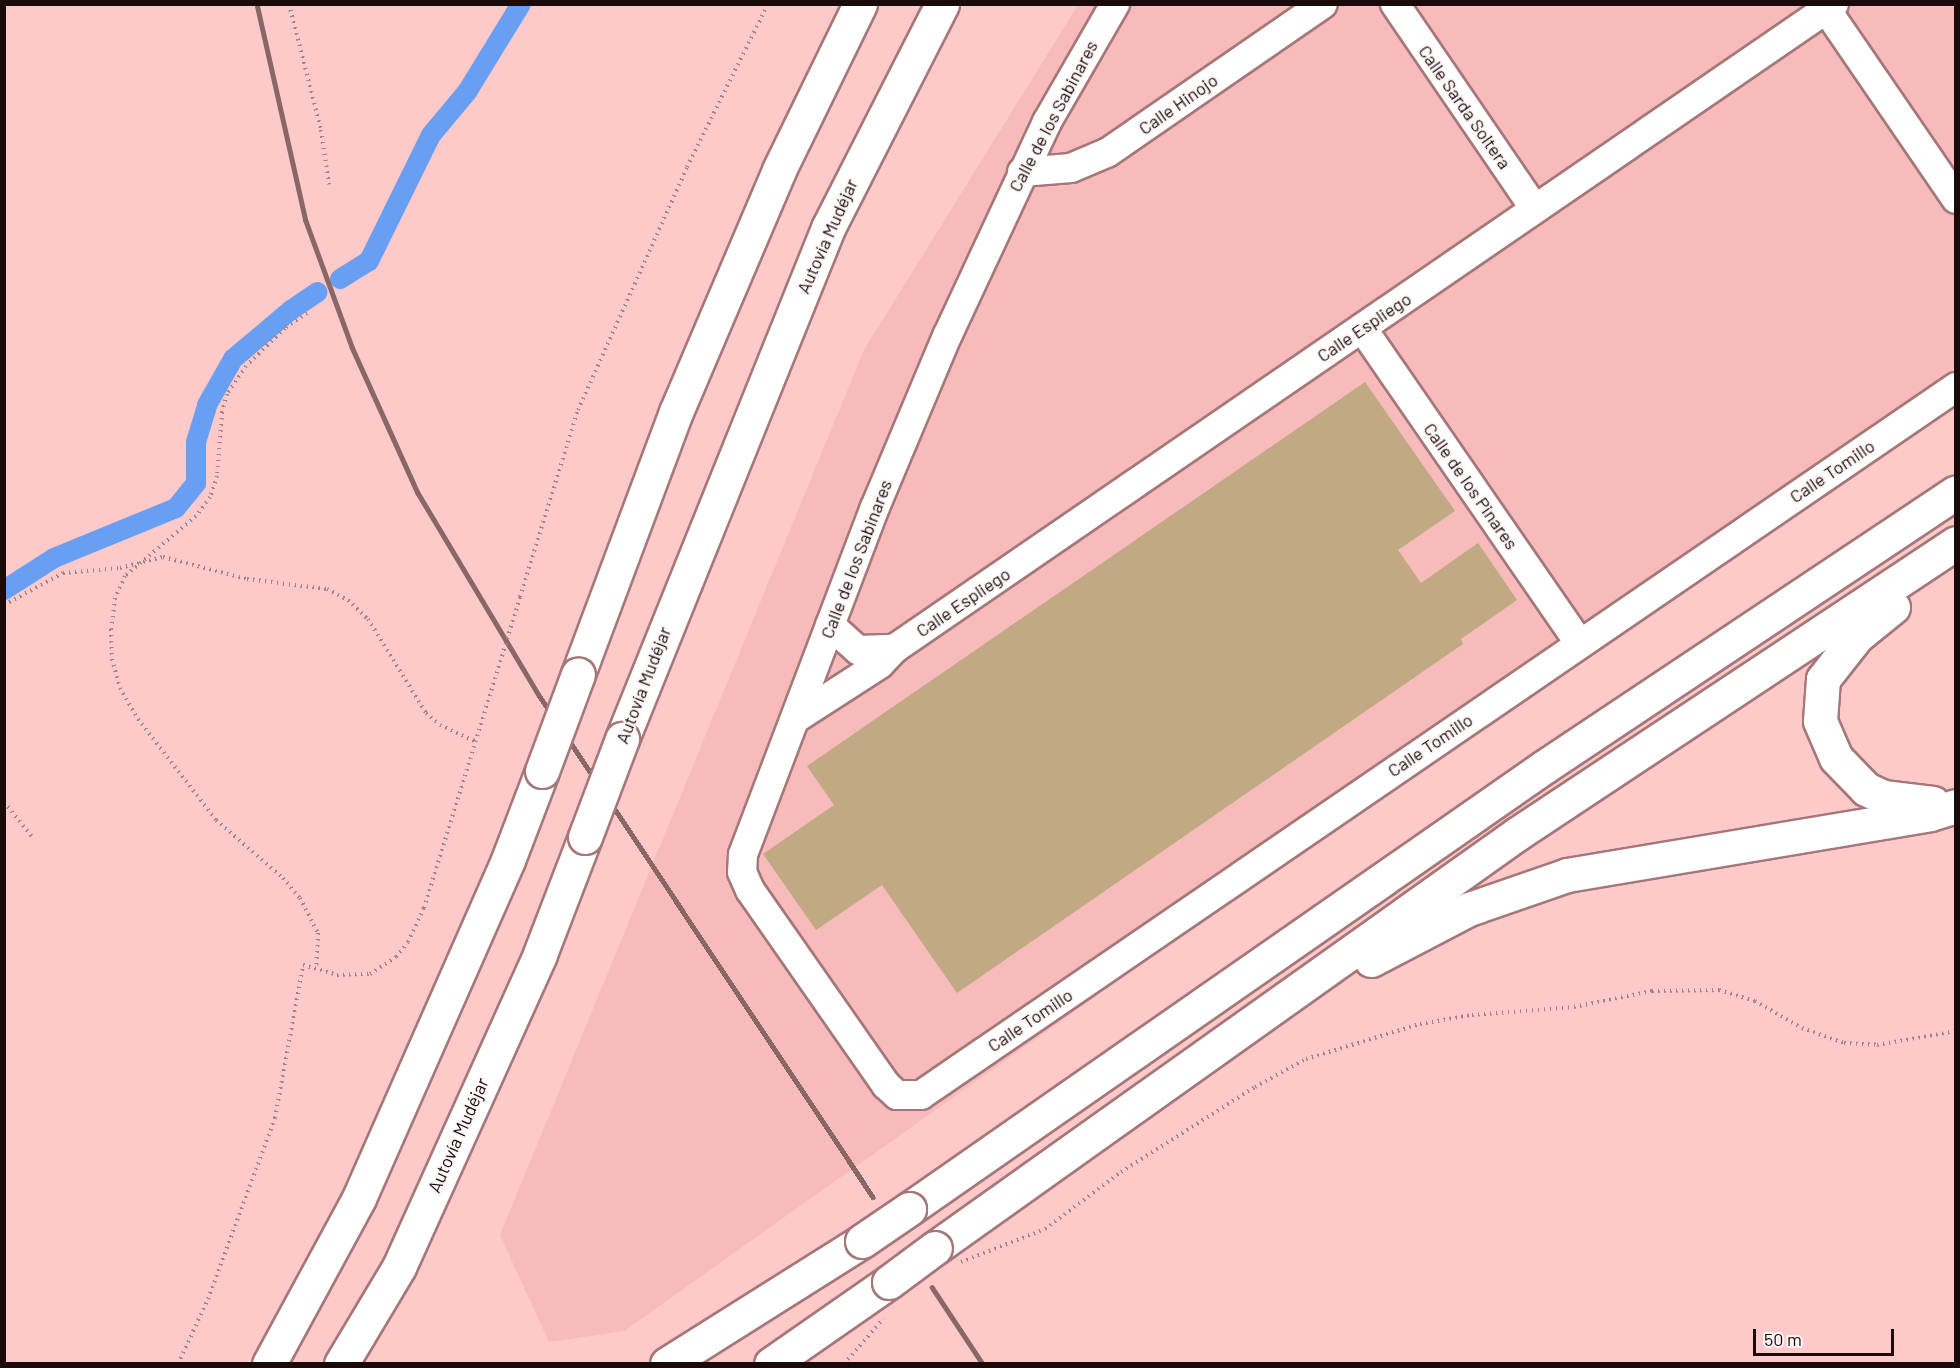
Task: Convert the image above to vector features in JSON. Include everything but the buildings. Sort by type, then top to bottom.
[{"type":"highway","points":[[269,1364],[359,1198],[508,860],[680,401],[779,170],[860,4]]},
{"type":"highway","name":"Autovía Mudéjar","points":[[341,1364],[399,1267],[540,954],[686,571],[828,228],[942,4]]},
{"type":"highway","points":[[667,1364],[862,1241],[1534,774],[1956,492]]},
{"type":"highway","points":[[771,1364],[889,1282],[944,1257],[1257,1022],[1288,996],[1517,834],[1956,543]]},
{"type":"highway","points":[[1956,563],[1857,636],[1823,679],[1819,699],[1820,721],[1836,758],[1866,789],[1883,797],[1956,805]]},
{"type":"highway","points":[[1257,1022],[1298,1005],[1427,929],[1469,909],[1567,875],[1930,814],[1956,805]]},
{"type":"street","name":"Calle de los Sabinares","points":[[904,1097],[886,1085],[750,890],[742,872],[746,845],[830,625],[946,336],[1022,172],[1115,4]]},
{"type":"street","name":"Calle Hinojo","points":[[1022,172],[1071,168],[1107,153],[1323,4]]},
{"type":"street","name":"Calle Sarda Soltera","points":[[1395,4],[1535,209]]},
{"type":"street","name":"Calle Espliego","points":[[795,719],[880,664],[894,650],[1830,7]]},
{"type":"street","points":[[1830,7],[1956,199]]},
{"type":"street","name":"Calle de los Pinares","points":[[1362,328],[1579,643]]},
{"type":"street","name":"Calle Tomillo","points":[[904,1097],[913,1098],[931,1088],[1956,387]]},
{"type":"street","points":[[830,625],[858,650],[894,650]]},
{"type":"path","points":[[290,4],[321,130],[329,184]]},
{"type":"path","points":[[178,1364],[208,1299],[275,1118],[303,965],[337,975],[370,974],[396,957],[408,942],[424,908],[578,410],[676,188],[768,4]]},
{"type":"path","points":[[307,313],[285,328],[246,366],[227,393],[222,412],[217,476],[210,497],[196,516],[125,576],[115,598],[112,659],[120,688],[138,719],[195,796],[300,898],[318,933],[316,969]]},
{"type":"path","points":[[4,605],[63,573],[120,568],[143,560],[163,557],[248,579],[327,589],[348,600],[368,619],[426,713],[440,725],[476,742]]},
{"type":"path","points":[[4,802],[34,839]]},
{"type":"path","points":[[944,1257],[1046,1229],[1121,1172],[1255,1087],[1306,1059],[1420,1024],[1472,1015],[1574,1007],[1652,991],[1719,990],[1755,1001],[1802,1028],[1844,1043],[1877,1046],[1956,1031]]},
{"type":"path","points":[[844,1364],[888,1314]]},
{"type":"shaded area","points":[[1078,5],[1955,5],[1955,387],[624,1331],[549,1342],[500,1235],[864,350]]},
{"type":"waterway","points":[[340,279],[369,261],[431,135],[467,92],[521,4]]},
{"type":"waterway","points":[[4,590],[54,558],[176,508],[196,483],[196,442],[207,405],[233,359],[291,310],[318,292]]},
{"type":"railway","points":[[257,4],[306,221],[352,347],[418,493],[539,695],[873,1197]]},
{"type":"railway","points":[[932,1287],[983,1364]]}]
